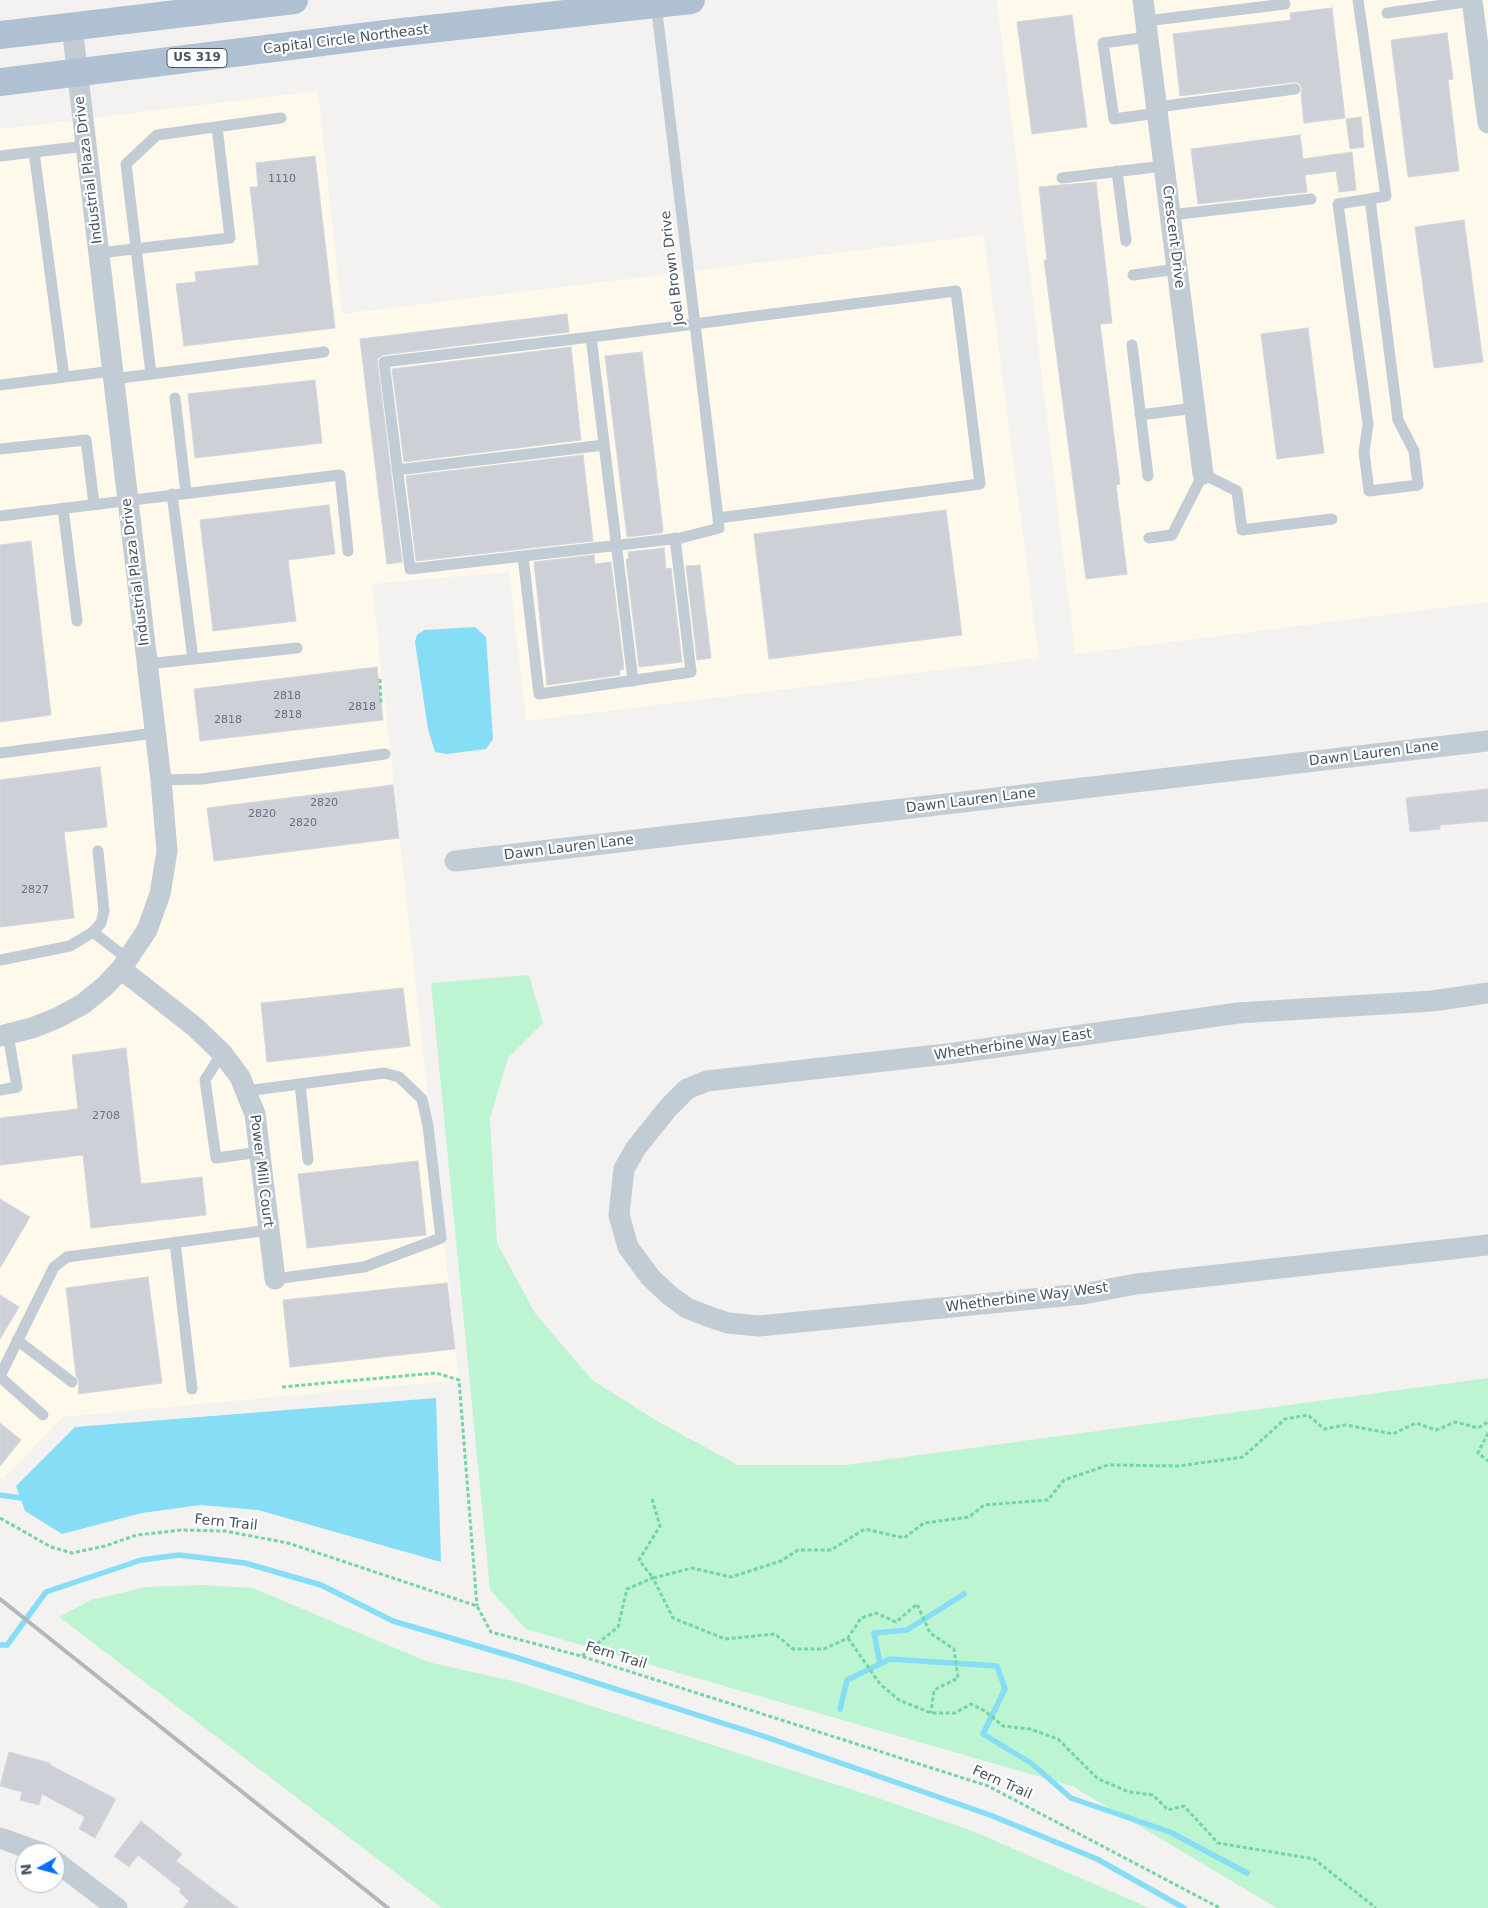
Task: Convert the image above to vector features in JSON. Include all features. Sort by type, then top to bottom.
[{"type":"main road","points":[[0,35],[294,0]]},
{"type":"main road","name":"Capital Circle Northeast","points":[[0,82],[394,33],[656,2],[691,0]]},
{"type":"street","name":"Crescent Drive","points":[[1143,0],[1204,474]]},
{"type":"street","points":[[1472,0],[1488,123]]},
{"type":"street","name":"Industrial Plaza Drive","points":[[4,1035],[57,1018],[83,1004],[125,965],[147,930],[160,894],[167,851],[161,780],[72,26]]},
{"type":"street","name":"Dawn Lauren Lane","points":[[455,861],[1488,741]]},
{"type":"street","name":"Power Mill Court","points":[[125,965],[222,1053],[240,1077],[255,1114],[275,1279]]},
{"type":"street","name":"Whetherbine Way East","points":[[619,1215],[624,1169],[636,1148],[668,1108],[687,1089],[707,1081],[770,1076],[1002,1047],[1238,1012],[1432,1001],[1488,993]]},
{"type":"street","name":"Whetherbine Way West","points":[[619,1215],[628,1247],[650,1277],[669,1295],[688,1308],[707,1316],[728,1323],[759,1326],[1083,1294],[1136,1284],[1488,1244]]},
{"type":"street","points":[[0,1838],[15,1843]]},
{"type":"street","points":[[65,1869],[117,1908]]},
{"type":"lane","points":[[1358,0],[1386,196],[1338,204],[1368,424],[1364,452],[1370,491],[1418,485],[1414,451],[1398,420],[1370,199]]},
{"type":"lane","points":[[1387,13],[1472,0]]},
{"type":"lane","name":"Joel Brown Drive","points":[[656,2],[718,523]]},
{"type":"lane","points":[[1284,4],[1147,29],[1103,43],[1114,119],[1157,110],[1295,89]]},
{"type":"lane","points":[[151,374],[126,164],[157,135],[281,118]]},
{"type":"lane","points":[[99,253],[230,238],[217,127]]},
{"type":"lane","points":[[0,156],[86,146]]},
{"type":"lane","points":[[34,152],[64,377]]},
{"type":"lane","points":[[1062,178],[1164,166]]},
{"type":"lane","points":[[1117,171],[1126,241]]},
{"type":"lane","points":[[1170,215],[1311,199]]},
{"type":"lane","points":[[1133,275],[1177,269]]},
{"type":"lane","points":[[956,291],[980,484],[718,523],[674,538],[410,569],[384,362],[591,337],[956,291]]},
{"type":"lane","points":[[591,337],[633,681]]},
{"type":"lane","points":[[1132,345],[1148,476]]},
{"type":"lane","points":[[0,384],[64,377],[151,374],[324,352]]},
{"type":"lane","points":[[175,398],[186,493]]},
{"type":"lane","points":[[1140,414],[1195,408]]},
{"type":"lane","points":[[0,449],[86,440],[94,504]]},
{"type":"lane","points":[[397,470],[604,445]]},
{"type":"lane","points":[[1149,538],[1172,535],[1204,474],[1237,491],[1242,530],[1332,519]]},
{"type":"lane","points":[[0,516],[340,475],[348,551]]},
{"type":"lane","points":[[172,494],[193,659]]},
{"type":"lane","points":[[63,508],[77,621]]},
{"type":"lane","points":[[523,556],[540,694],[691,672],[674,538]]},
{"type":"lane","points":[[147,664],[297,648]]},
{"type":"lane","points":[[0,753],[155,733]]},
{"type":"lane","points":[[161,780],[202,779],[385,754]]},
{"type":"lane","points":[[0,960],[70,946],[93,932],[101,923],[104,911],[98,851]]},
{"type":"lane","points":[[93,932],[125,965]]},
{"type":"lane","points":[[0,1090],[17,1087],[4,1035]]},
{"type":"lane","points":[[222,1053],[205,1080],[216,1158],[260,1152]]},
{"type":"lane","points":[[246,1090],[384,1073],[399,1077],[410,1085],[422,1099],[428,1126],[440,1238],[364,1267],[275,1279]]},
{"type":"lane","points":[[300,1084],[308,1160]]},
{"type":"lane","points":[[44,1415],[0,1377],[54,1267],[67,1257],[269,1230]]},
{"type":"lane","points":[[175,1242],[192,1388]]},
{"type":"lane","points":[[17,1340],[72,1382]]},
{"type":"path","points":[[380,679],[381,704]]},
{"type":"path","points":[[282,1388],[436,1373],[459,1380],[477,1606]]},
{"type":"path","points":[[581,1656],[618,1626],[627,1589],[653,1578],[692,1568],[731,1578],[781,1561],[798,1550],[831,1550],[865,1528],[904,1538],[924,1523],[969,1517],[984,1506],[1048,1500],[1064,1480],[1108,1465],[1179,1466],[1243,1457],[1285,1419],[1308,1415],[1324,1429],[1346,1425],[1393,1434],[1416,1423],[1436,1430],[1456,1422],[1478,1428],[1488,1422]]},
{"type":"path","points":[[1488,1433],[1478,1453],[1488,1461]]},
{"type":"path","points":[[652,1498],[660,1526],[639,1560],[653,1578],[673,1618],[725,1639],[774,1634],[793,1649],[824,1649],[848,1638],[861,1618],[876,1613],[896,1622],[916,1604],[930,1633],[954,1648],[958,1678],[934,1690],[932,1713]]},
{"type":"path","name":"Fern Trail","points":[[0,1518],[51,1547],[72,1553],[105,1546],[137,1535],[182,1530],[225,1531],[288,1543],[477,1606],[491,1632],[581,1656],[988,1786],[1220,1908]]},
{"type":"path","points":[[848,1638],[880,1684],[899,1700],[932,1713],[955,1713],[971,1704],[984,1711],[1003,1726],[1030,1729],[1058,1739],[1098,1779],[1129,1792],[1153,1794],[1168,1810],[1184,1806],[1218,1843],[1314,1859],[1376,1908]]},
{"type":"shaded area","points":[[997,0],[1488,0],[1488,602],[1075,654]]},
{"type":"shaded area","points":[[318,91],[342,314],[984,235],[1039,658],[526,721],[509,572],[372,584],[459,1380],[63,1417],[3,1479],[0,1477],[0,129]]},
{"type":"green space","points":[[529,975],[543,1023],[508,1058],[490,1118],[497,1243],[535,1313],[592,1380],[659,1422],[738,1465],[846,1465],[1488,1378],[1488,1908],[1277,1908],[1072,1786],[526,1629],[490,1590],[431,983]]},
{"type":"green space","points":[[202,1585],[253,1588],[428,1662],[517,1682],[881,1799],[975,1832],[1149,1908],[442,1908],[59,1617],[91,1600],[146,1587]]},
{"type":"water","points":[[475,627],[486,637],[493,739],[486,749],[447,754],[435,752],[428,729],[415,642],[417,635],[424,630]]},
{"type":"water","points":[[436,1398],[441,1562],[258,1510],[200,1505],[142,1513],[62,1534],[25,1511],[16,1486],[75,1427]]},
{"type":"building","points":[[1332,8],[1345,118],[1304,123],[1302,88],[1299,83],[1295,82],[1180,96],[1173,34],[1291,20],[1290,13]]},
{"type":"building","points":[[1072,15],[1087,127],[1032,134],[1017,22]]},
{"type":"building","points":[[1447,33],[1453,79],[1448,80],[1459,171],[1408,177],[1391,40]]},
{"type":"building","points":[[1361,117],[1364,147],[1350,149],[1346,119]]},
{"type":"building","points":[[1300,135],[1303,159],[1352,152],[1356,190],[1339,192],[1336,171],[1305,175],[1307,192],[1198,204],[1191,149]]},
{"type":"building","points":[[315,156],[335,328],[184,346],[176,284],[196,282],[195,272],[259,265],[250,187],[258,187],[256,163]]},
{"type":"building","points":[[1096,182],[1112,323],[1100,324],[1120,484],[1116,485],[1127,574],[1086,579],[1044,260],[1047,260],[1039,187]]},
{"type":"building","points":[[1464,220],[1483,362],[1434,368],[1415,227]]},
{"type":"building","points":[[567,314],[569,332],[383,355],[377,359],[402,562],[387,564],[360,339]]},
{"type":"building","points":[[1308,328],[1324,453],[1277,459],[1261,334]]},
{"type":"building","points":[[571,347],[581,440],[404,462],[392,369]]},
{"type":"building","points":[[642,352],[663,530],[662,533],[627,537],[605,356]]},
{"type":"building","points":[[315,380],[322,443],[195,458],[188,394]]},
{"type":"building","points":[[583,455],[593,541],[416,561],[406,476]]},
{"type":"building","points":[[329,505],[335,554],[288,560],[296,621],[213,631],[200,520]]},
{"type":"building","points":[[946,510],[962,635],[769,659],[754,534]]},
{"type":"building","points":[[31,541],[51,715],[0,722],[0,545]]},
{"type":"building","points":[[664,548],[666,569],[671,568],[682,662],[639,667],[626,560],[629,558],[628,552]]},
{"type":"building","points":[[594,555],[595,564],[611,562],[624,669],[620,670],[620,675],[547,685],[534,562]]},
{"type":"building","points":[[700,565],[711,658],[697,660],[686,566]]},
{"type":"building","points":[[377,667],[383,720],[200,741],[194,689]]},
{"type":"building","points":[[100,767],[107,827],[64,832],[74,918],[0,927],[0,780]]},
{"type":"building","points":[[393,785],[399,838],[214,861],[207,808]]},
{"type":"building","points":[[1488,789],[1488,821],[1440,825],[1440,829],[1410,832],[1406,798]]},
{"type":"building","points":[[403,988],[410,1046],[267,1062],[261,1003]]},
{"type":"building","points":[[126,1048],[141,1184],[202,1177],[206,1215],[91,1228],[83,1155],[0,1165],[0,1118],[78,1109],[72,1055]]},
{"type":"building","points":[[418,1161],[426,1235],[307,1248],[298,1174]]},
{"type":"building","points":[[0,1199],[30,1217],[0,1268]]},
{"type":"building","points":[[148,1277],[162,1383],[78,1394],[79,1382],[76,1376],[66,1288]]},
{"type":"building","points":[[447,1283],[455,1349],[290,1367],[283,1300]]},
{"type":"building","points":[[0,1295],[19,1307],[0,1339]]},
{"type":"building","points":[[0,1423],[21,1440],[0,1466]]},
{"type":"building","points":[[9,1752],[50,1763],[50,1765],[116,1799],[95,1838],[79,1829],[85,1817],[42,1794],[39,1805],[20,1800],[22,1792],[0,1786]]},
{"type":"building","points":[[141,1821],[182,1854],[176,1861],[238,1908],[183,1908],[189,1901],[179,1892],[181,1889],[138,1855],[129,1867],[114,1856]]},
{"type":"waterway","points":[[0,1495],[28,1499]]},
{"type":"waterway","points":[[0,1645],[7,1645],[46,1592],[141,1560],[179,1555],[245,1563],[321,1585],[393,1621],[518,1658],[760,1735],[990,1815],[1097,1859],[1184,1908]]},
{"type":"waterway","points":[[880,1664],[874,1633],[907,1630],[964,1594]]},
{"type":"waterway","points":[[840,1709],[847,1680],[890,1659],[997,1666],[1005,1689],[983,1734],[1031,1763],[1071,1798],[1170,1832],[1247,1873]]},
{"type":"railway","points":[[0,1599],[388,1908]]}]
